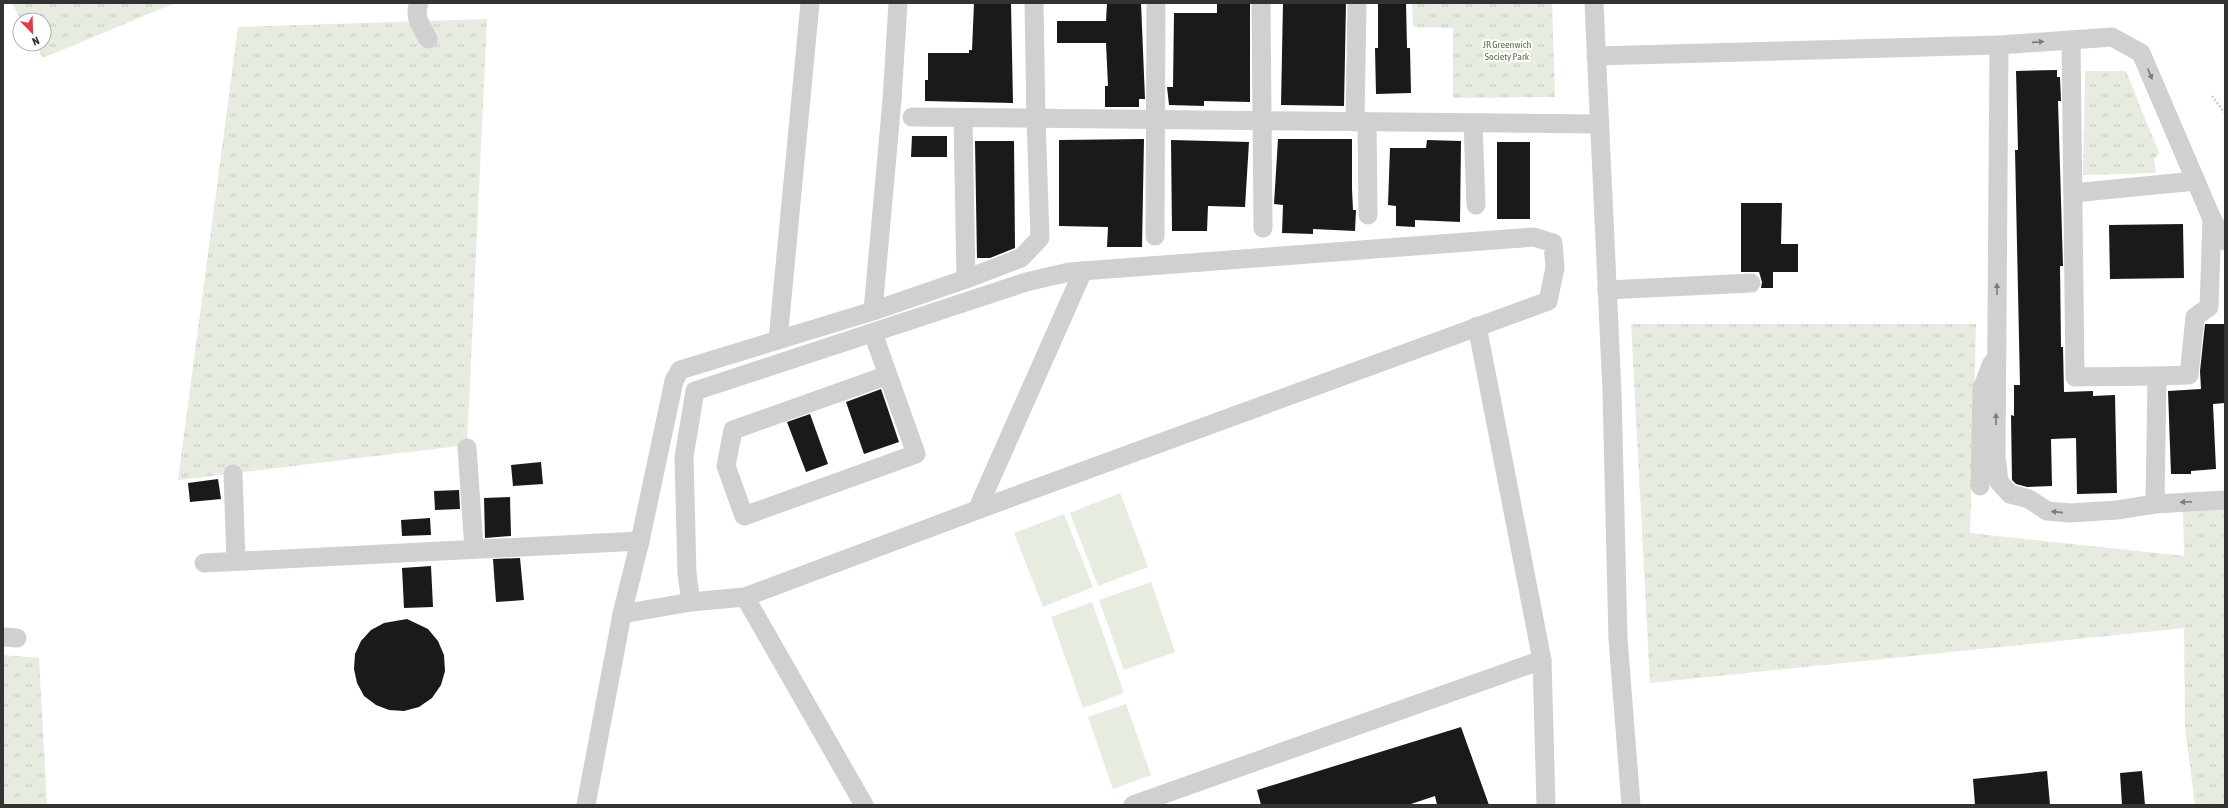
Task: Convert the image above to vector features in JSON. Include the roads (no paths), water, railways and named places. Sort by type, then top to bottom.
[{"type":"street","points":[[419,3],[417,7],[418,24],[428,39]]},
{"type":"street","points":[[778,340],[810,3]]},
{"type":"street","points":[[874,311],[892,100],[898,3]]},
{"type":"street","points":[[586,805],[622,614],[640,541],[674,381],[680,370],[874,311],[1021,258],[1040,238],[1034,3]]},
{"type":"street","points":[[1155,236],[1156,3]]},
{"type":"street","points":[[1261,3],[1263,228]]},
{"type":"street","points":[[1357,3],[1361,122],[1368,215]]},
{"type":"street","points":[[1594,3],[1602,56]]},
{"type":"street","points":[[1604,3],[1599,124],[1612,392],[1618,639],[1631,805]]},
{"type":"street","points":[[1602,56],[1999,45],[2112,37],[2141,53],[2212,219],[2225,241]]},
{"type":"street","points":[[2071,40],[2075,377],[2189,375],[2195,317],[2217,306],[2212,219]]},
{"type":"street","points":[[1999,45],[1996,456],[1999,482],[2010,494],[2029,499],[2047,511],[2070,513],[2117,510],[2155,504],[2225,500]]},
{"type":"street","points":[[912,117],[1599,124]]},
{"type":"street","points":[[963,118],[966,279]]},
{"type":"street","points":[[1473,123],[1476,205]]},
{"type":"street","points":[[2073,193],[2196,181]]},
{"type":"street","points":[[622,614],[691,602],[745,597],[1476,326],[1548,301],[1555,268],[1553,243],[1534,237],[1069,272],[1026,282],[695,391],[684,456],[687,574],[691,602]]},
{"type":"street","points":[[977,510],[1083,271]]},
{"type":"street","points":[[1607,290],[1751,283]]},
{"type":"street","points":[[1476,326],[1542,660],[1546,805]]},
{"type":"street","points":[[873,332],[916,454],[744,516],[726,466],[733,430],[888,375]]},
{"type":"street","points":[[1980,486],[1982,389],[1997,352]]},
{"type":"street","points":[[2155,504],[2157,376]]},
{"type":"street","points":[[467,448],[474,549]]},
{"type":"street","points":[[233,474],[236,562]]},
{"type":"street","points":[[204,564],[640,541]]},
{"type":"street","points":[[745,597],[864,805]]},
{"type":"street","points":[[1133,805],[1542,660]]},
{"type":"park label","name":"JR Greenwich Society Park","points":[[1507,50]]}]
